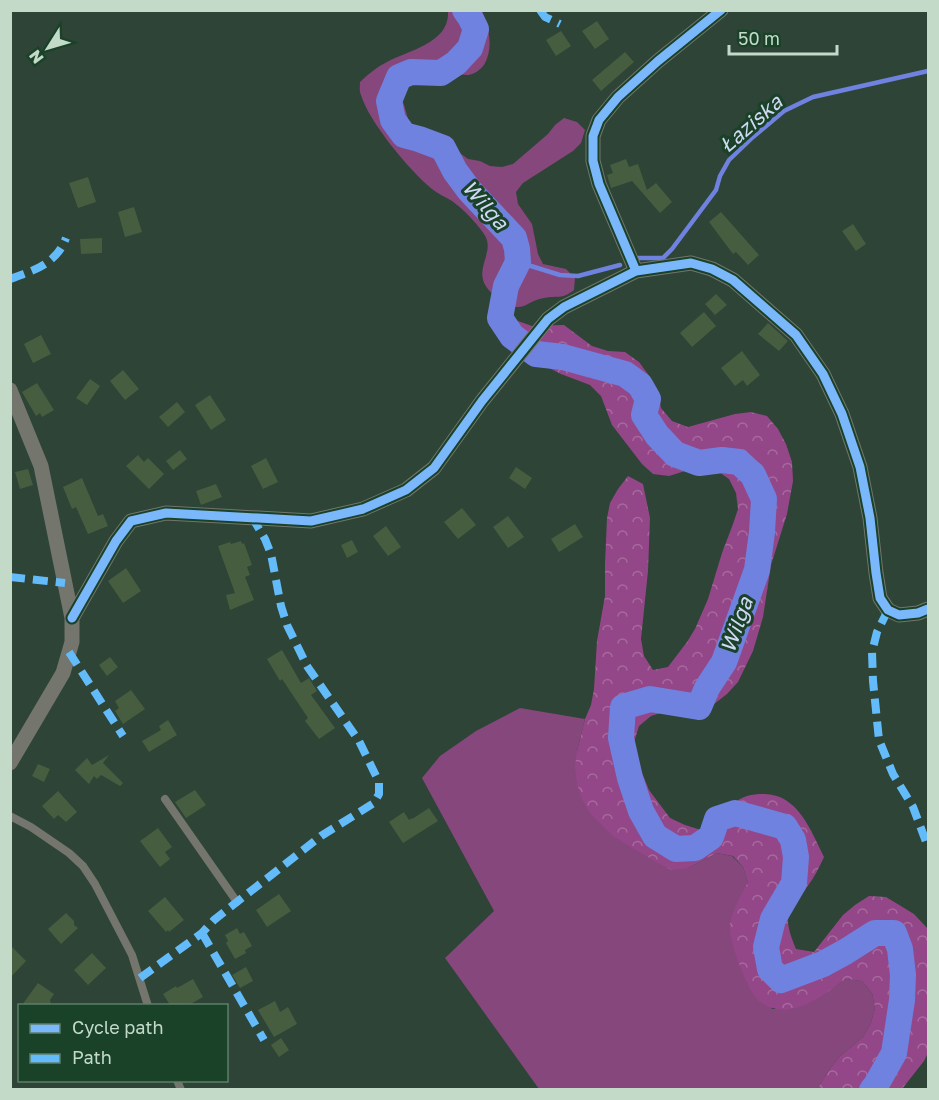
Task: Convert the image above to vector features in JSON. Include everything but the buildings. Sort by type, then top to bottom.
[{"type":"street","points":[[636,271],[599,184],[593,161],[593,136],[599,120],[618,97],[721,10]]},
{"type":"street","points":[[72,618],[116,541],[131,520],[166,513],[311,521],[363,509],[406,490],[434,468],[482,401],[548,319],[564,307],[636,271],[691,263],[712,269],[733,280],[796,335],[823,374],[842,414],[860,467],[870,518],[880,598],[888,610],[899,615],[918,613],[928,609]]},
{"type":"street","points":[[10,390],[41,466],[72,618],[72,642],[63,673],[10,763]]},
{"type":"lane","points":[[165,799],[237,902]]},
{"type":"lane","points":[[10,816],[31,827],[69,853],[83,867],[95,884],[132,955],[148,1004]]},
{"type":"shaded area","points":[[448,11],[482,11],[487,24],[489,52],[484,65],[471,74],[426,72],[403,77],[399,88],[409,122],[416,133],[437,144],[449,145],[468,159],[502,167],[513,164],[564,118],[577,122],[585,130],[581,143],[573,151],[523,183],[516,192],[518,204],[532,224],[538,254],[543,264],[566,269],[575,278],[574,290],[566,295],[544,298],[515,307],[490,292],[484,283],[482,274],[487,250],[484,234],[461,208],[432,189],[413,171],[381,132],[365,106],[360,92],[360,82],[383,64],[435,38],[447,22]]},
{"type":"shaded area","points":[[520,708],[585,719],[577,751],[688,868],[717,853],[732,856],[743,867],[748,882],[730,926],[772,1009],[804,1005],[846,979],[862,981],[872,993],[875,1008],[871,1023],[863,1037],[839,1057],[817,1089],[539,1089],[445,958],[494,911],[422,778],[440,756],[476,731]]},
{"type":"green space","points":[[515,320],[532,326],[564,325],[592,346],[608,351],[625,352],[639,362],[650,377],[658,392],[661,408],[672,421],[688,427],[751,412],[767,416],[778,429],[786,444],[792,462],[793,481],[787,514],[771,565],[763,617],[753,651],[738,682],[714,704],[698,710],[682,708],[667,711],[651,716],[639,726],[634,742],[636,758],[649,790],[670,818],[685,825],[701,830],[717,820],[740,799],[757,794],[776,796],[786,800],[802,816],[824,857],[812,880],[789,912],[789,929],[796,949],[814,952],[843,915],[869,896],[886,897],[914,914],[928,929],[928,1053],[902,1089],[817,1089],[839,1057],[863,1037],[871,1023],[875,1008],[872,993],[862,981],[846,979],[820,997],[798,1007],[778,1009],[759,1001],[744,976],[730,931],[733,913],[748,882],[743,867],[733,856],[717,853],[688,868],[672,870],[613,836],[590,813],[582,799],[575,766],[594,689],[597,641],[605,596],[607,518],[610,503],[628,476],[643,484],[650,518],[648,571],[641,639],[644,656],[653,670],[668,667],[695,629],[708,599],[738,509],[736,493],[729,479],[716,470],[685,471],[669,476],[653,474],[642,464],[612,425],[601,396],[590,385],[561,374],[534,358],[514,334],[507,321]]},
{"type":"waterway","name":"Wilga","points":[[465,10],[476,29],[470,48],[456,63],[441,73],[411,72],[399,77],[389,101],[393,120],[404,135],[443,148],[455,171],[469,190],[514,238],[518,262],[506,286],[500,318],[512,336],[536,354],[563,357],[625,374],[640,385],[648,399],[644,415],[657,435],[675,454],[699,463],[722,460],[739,462],[753,475],[764,499],[757,570],[724,662],[707,688],[699,707],[650,699],[623,707],[621,738],[630,778],[641,811],[655,836],[676,849],[695,848],[711,837],[717,819],[735,813],[785,827],[793,840],[796,857],[794,883],[773,919],[766,947],[770,969],[781,980],[823,964],[875,933],[894,933],[900,949],[903,975],[902,1000],[894,1053],[872,1090]]},
{"type":"waterway","name":"Łaziska","points":[[638,258],[663,258],[672,249],[716,190],[720,176],[729,160],[784,111],[813,97],[928,71]]},
{"type":"waterway","name":"Łaziska","points":[[518,262],[560,275],[578,276],[620,265]]},
{"type":"marked path","points":[[540,10],[545,17],[560,24]]},
{"type":"marked path","points":[[10,279],[44,265],[57,254],[66,238]]},
{"type":"marked path","points":[[140,978],[202,933],[214,920],[321,836],[374,803],[379,794],[379,782],[359,741],[307,666],[287,625],[271,554],[252,517]]},
{"type":"marked path","points":[[10,577],[65,583]]},
{"type":"marked path","points":[[888,610],[877,632],[872,652],[879,740],[893,774],[913,807],[928,847]]},
{"type":"marked path","points":[[69,652],[123,736]]},
{"type":"marked path","points":[[202,933],[264,1040]]},
{"type":"cycle path","points":[[636,271],[599,184],[593,161],[593,136],[599,120],[618,97],[721,10]]},
{"type":"cycle path","points":[[72,618],[116,541],[131,521],[166,513],[311,521],[363,509],[406,490],[434,468],[482,401],[548,319],[564,307],[636,271],[691,263],[712,269],[733,280],[796,335],[823,374],[842,414],[860,467],[870,518],[880,598],[888,610],[899,615],[918,613],[928,609]]}]
